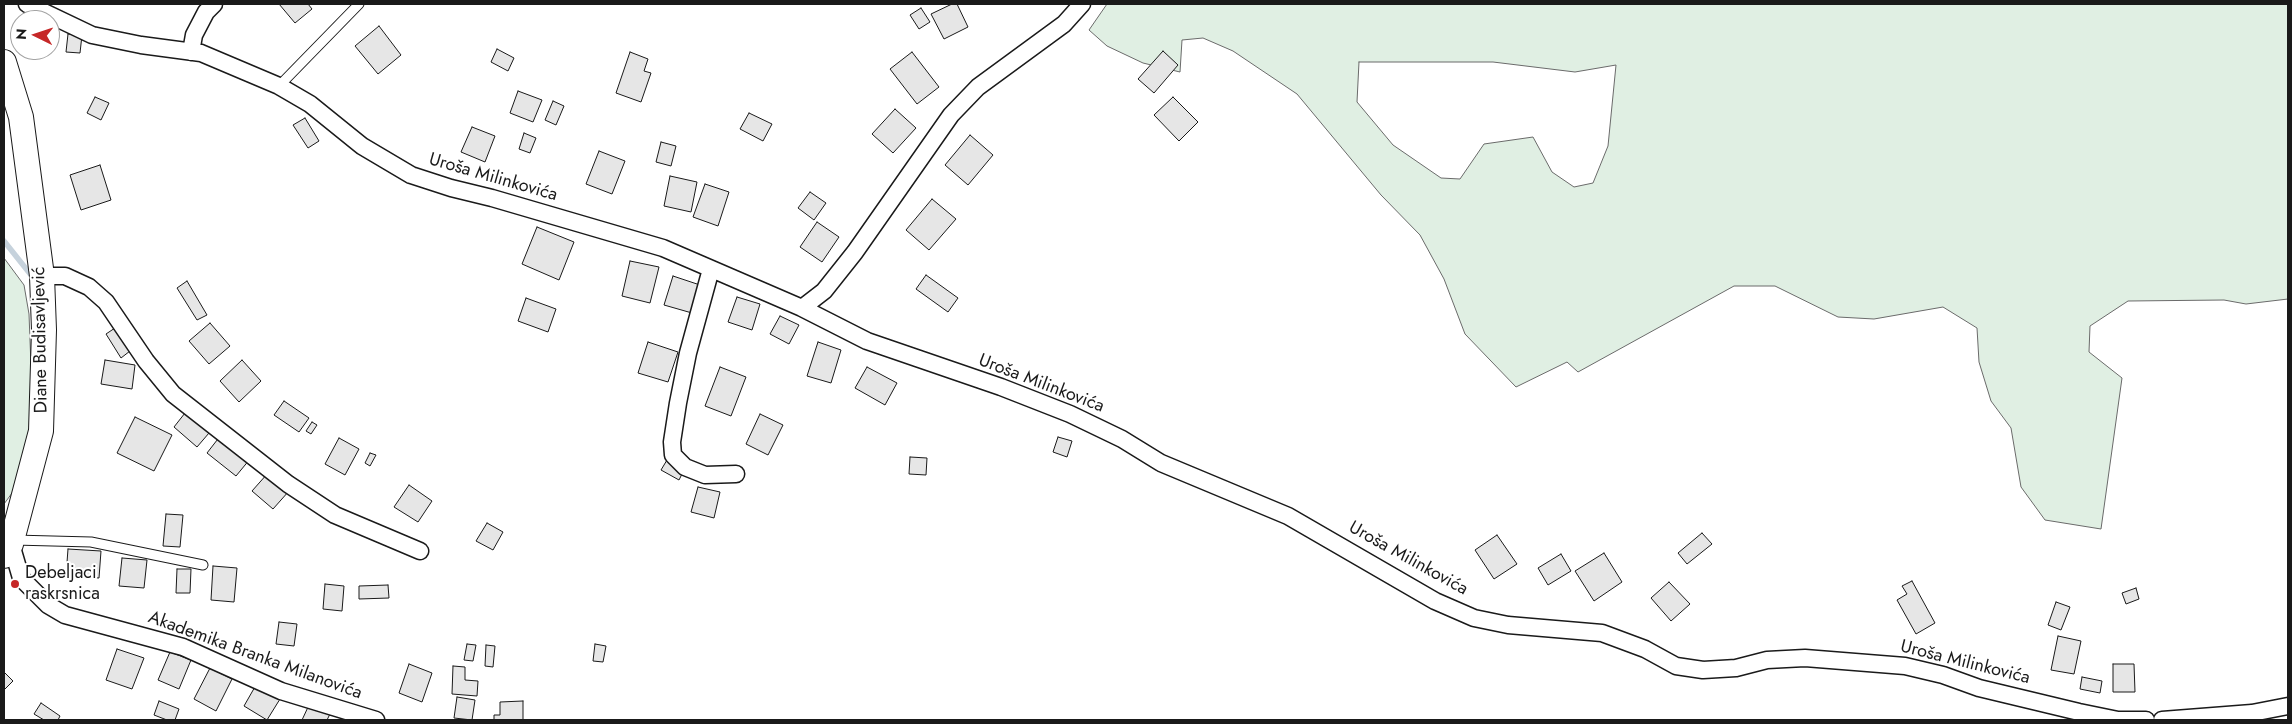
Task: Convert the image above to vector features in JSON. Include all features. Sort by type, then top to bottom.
[{"type":"street","name":"Uroša Milinkovića","points":[[27,4],[92,35],[141,45],[201,53],[279,86],[310,104],[362,146],[411,175],[663,248],[802,308],[867,341],[1001,387],[1070,414],[1122,439],[1161,463],[1288,516],[1435,601],[1474,618],[1508,625],[1602,633],[1645,649],[1676,666],[1703,670],[1736,668],[1768,660],[1805,658],[1905,666],[1943,675],[1979,688],[2079,712],[2118,720],[2146,720]]},
{"type":"street","points":[[191,52],[194,35],[206,12],[214,4]]},
{"type":"street","points":[[802,308],[824,291],[855,252],[951,115],[978,87],[1064,24],[1082,4]]},
{"type":"street","name":"Diane Budisavljević","points":[[4,62],[21,117],[42,276],[44,330],[41,431],[9,547]]},
{"type":"street","points":[[711,269],[683,378],[674,429],[673,454],[685,467],[705,475],[736,474]]},
{"type":"street","points":[[42,276],[65,276],[89,287],[106,302],[146,361],[173,394],[288,484],[335,515],[420,551]]},
{"type":"street","name":"Akademika Branka Milanovića","points":[[9,547],[21,578],[48,605],[66,615],[98,626],[182,648],[281,691],[376,720]]},
{"type":"street","points":[[2162,720],[2252,713],[2288,706]]},
{"type":"lane","points":[[279,86],[359,4]]},
{"type":"lane","points":[[9,547],[91,542],[202,565]]},
{"type":"green space","points":[[1107,4],[2288,4],[2288,299],[2246,304],[2224,300],[2128,301],[2090,326],[2089,352],[2122,378],[2101,529],[2045,520],[2021,487],[2011,428],[1991,401],[1979,362],[1977,328],[1943,307],[1874,319],[1838,317],[1775,286],[1734,286],[1578,372],[1567,362],[1516,387],[1465,334],[1444,279],[1420,235],[1381,195],[1297,94],[1233,51],[1203,38],[1182,40],[1180,72],[1143,63],[1107,46],[1089,30]],"holes":[[[1359,62],[1493,62],[1575,72],[1616,65],[1608,146],[1593,183],[1574,187],[1552,172],[1533,137],[1484,144],[1460,179],[1441,178],[1393,145],[1357,102]]]},
{"type":"green space","points":[[4,258],[24,285],[29,314],[33,418],[15,489],[4,504]]},
{"type":"building","points":[[279,4],[308,4],[312,9],[295,23]]},
{"type":"building","points":[[952,4],[957,4],[968,27],[944,39],[931,14]]},
{"type":"building","points":[[921,8],[930,22],[919,29],[910,15]]},
{"type":"building","points":[[379,26],[401,55],[378,74],[355,46]]},
{"type":"building","points":[[68,34],[82,35],[80,53],[66,52]]},
{"type":"building","points":[[497,49],[514,58],[508,71],[491,62]]},
{"type":"building","points":[[1163,51],[1178,65],[1154,93],[1138,79]]},
{"type":"building","points":[[630,52],[648,59],[644,71],[651,73],[641,102],[616,93]]},
{"type":"building","points":[[912,52],[939,87],[917,104],[890,69]]},
{"type":"building","points":[[518,91],[542,100],[533,122],[510,113]]},
{"type":"building","points":[[95,97],[109,103],[101,120],[87,113]]},
{"type":"building","points":[[1173,97],[1198,122],[1179,141],[1154,115]]},
{"type":"building","points":[[553,101],[564,106],[556,125],[545,120]]},
{"type":"building","points":[[895,109],[916,128],[893,153],[872,134]]},
{"type":"building","points":[[749,113],[772,124],[763,141],[740,129]]},
{"type":"building","points":[[305,118],[319,141],[308,148],[293,125]]},
{"type":"building","points":[[472,127],[495,136],[485,162],[461,152]]},
{"type":"building","points":[[524,133],[536,138],[530,153],[519,149]]},
{"type":"building","points":[[970,135],[993,155],[968,185],[945,165]]},
{"type":"building","points":[[661,142],[676,146],[671,166],[656,162]]},
{"type":"building","points":[[599,151],[625,161],[612,194],[586,184]]},
{"type":"building","points":[[100,165],[111,200],[81,210],[70,175]]},
{"type":"building","points":[[670,176],[697,182],[691,212],[664,206]]},
{"type":"building","points":[[705,184],[729,192],[718,226],[693,217]]},
{"type":"building","points":[[810,192],[826,203],[814,220],[798,208]]},
{"type":"building","points":[[932,199],[956,219],[929,250],[906,230]]},
{"type":"building","points":[[817,222],[839,237],[822,262],[800,247]]},
{"type":"building","points":[[537,227],[574,242],[559,280],[522,264]]},
{"type":"building","points":[[630,261],[659,267],[650,303],[622,296]]},
{"type":"building","points":[[926,275],[958,298],[948,312],[916,289]]},
{"type":"building","points":[[673,276],[700,285],[692,313],[664,305]]},
{"type":"building","points":[[187,281],[207,315],[197,320],[177,288]]},
{"type":"building","points":[[737,297],[760,304],[752,330],[728,322]]},
{"type":"building","points":[[526,298],[556,309],[548,332],[518,321]]},
{"type":"building","points":[[780,316],[799,325],[789,344],[770,334]]},
{"type":"building","points":[[210,323],[230,346],[209,364],[189,341]]},
{"type":"building","points":[[115,328],[130,351],[121,358],[106,334]]},
{"type":"building","points":[[648,342],[678,352],[668,382],[638,373]]},
{"type":"building","points":[[818,342],[841,350],[831,383],[807,376]]},
{"type":"building","points":[[105,360],[135,365],[132,389],[101,384]]},
{"type":"building","points":[[242,360],[261,381],[239,402],[220,381]]},
{"type":"building","points":[[720,367],[746,377],[731,416],[705,406]]},
{"type":"building","points":[[867,367],[897,383],[885,405],[855,388]]},
{"type":"building","points":[[284,401],[309,418],[299,432],[274,415]]},
{"type":"building","points":[[185,413],[209,433],[197,447],[174,427]]},
{"type":"building","points":[[760,414],[783,425],[768,455],[746,444]]},
{"type":"building","points":[[135,417],[172,435],[154,471],[117,453]]},
{"type":"building","points":[[312,422],[317,425],[311,434],[306,431]]},
{"type":"building","points":[[221,435],[250,459],[236,476],[207,453]]},
{"type":"building","points":[[1058,437],[1072,441],[1067,457],[1053,452]]},
{"type":"building","points":[[339,438],[359,449],[345,475],[325,464]]},
{"type":"building","points":[[370,453],[376,455],[370,466],[365,463]]},
{"type":"building","points":[[910,457],[927,458],[926,475],[909,474]]},
{"type":"building","points":[[667,460],[684,470],[679,480],[661,470]]},
{"type":"building","points":[[268,473],[289,491],[273,509],[252,491]]},
{"type":"building","points":[[409,485],[432,501],[418,522],[394,507]]},
{"type":"building","points":[[698,487],[720,492],[714,518],[691,512]]},
{"type":"building","points":[[166,514],[183,515],[180,547],[163,546]]},
{"type":"building","points":[[487,523],[503,532],[493,550],[476,541]]},
{"type":"building","points":[[1702,533],[1712,544],[1687,564],[1678,553]]},
{"type":"building","points":[[1497,535],[1517,564],[1494,579],[1475,550]]},
{"type":"building","points":[[68,549],[101,551],[99,578],[66,576]]},
{"type":"building","points":[[1604,553],[1622,582],[1594,601],[1575,571]]},
{"type":"building","points":[[1561,554],[1571,571],[1548,585],[1538,568]]},
{"type":"building","points":[[122,558],[147,560],[144,588],[119,586]]},
{"type":"building","points":[[213,566],[237,568],[234,602],[211,600]]},
{"type":"building","points":[[177,569],[191,569],[190,593],[176,593]]},
{"type":"building","points":[[1912,581],[1935,623],[1916,634],[1897,600],[1907,594],[1902,586]]},
{"type":"building","points":[[1669,582],[1690,604],[1671,621],[1651,598]]},
{"type":"building","points":[[325,584],[344,586],[342,611],[323,609]]},
{"type":"building","points":[[388,585],[389,598],[359,599],[359,586]]},
{"type":"building","points":[[2136,588],[2139,599],[2126,604],[2122,593]]},
{"type":"building","points":[[2056,602],[2070,607],[2061,630],[2048,625]]},
{"type":"building","points":[[279,622],[297,624],[294,646],[276,644]]},
{"type":"building","points":[[2058,636],[2081,641],[2074,674],[2051,670]]},
{"type":"building","points":[[467,644],[476,645],[473,661],[464,660]]},
{"type":"building","points":[[595,644],[606,646],[603,662],[593,661]]},
{"type":"building","points":[[486,645],[495,646],[493,667],[485,666]]},
{"type":"building","points":[[117,649],[144,658],[132,689],[106,680]]},
{"type":"building","points":[[170,652],[191,660],[179,689],[158,680]]},
{"type":"building","points":[[409,664],[432,673],[422,702],[399,693]]},
{"type":"building","points":[[2113,664],[2134,664],[2135,692],[2113,692]]},
{"type":"building","points":[[453,666],[465,667],[465,680],[478,681],[477,696],[452,694]]},
{"type":"building","points":[[210,668],[232,679],[216,711],[194,699]]},
{"type":"building","points":[[4,672],[13,681],[4,690]]},
{"type":"building","points":[[2082,677],[2102,681],[2100,693],[2080,689]]},
{"type":"building","points":[[256,685],[280,699],[267,720],[244,706]]},
{"type":"building","points":[[457,697],[475,700],[472,720],[454,718]]},
{"type":"building","points":[[159,701],[179,709],[175,720],[167,720],[154,715]]},
{"type":"building","points":[[523,701],[523,720],[494,720],[494,715],[500,715],[500,702]]},
{"type":"building","points":[[41,703],[60,716],[58,720],[44,720],[34,714]]},
{"type":"building","points":[[309,705],[330,714],[327,720],[302,720]]},
{"type":"waterway","points":[[4,241],[31,275]]},
{"type":"place","name":"Debeljaci raskrsnica","points":[[15,584]]}]
